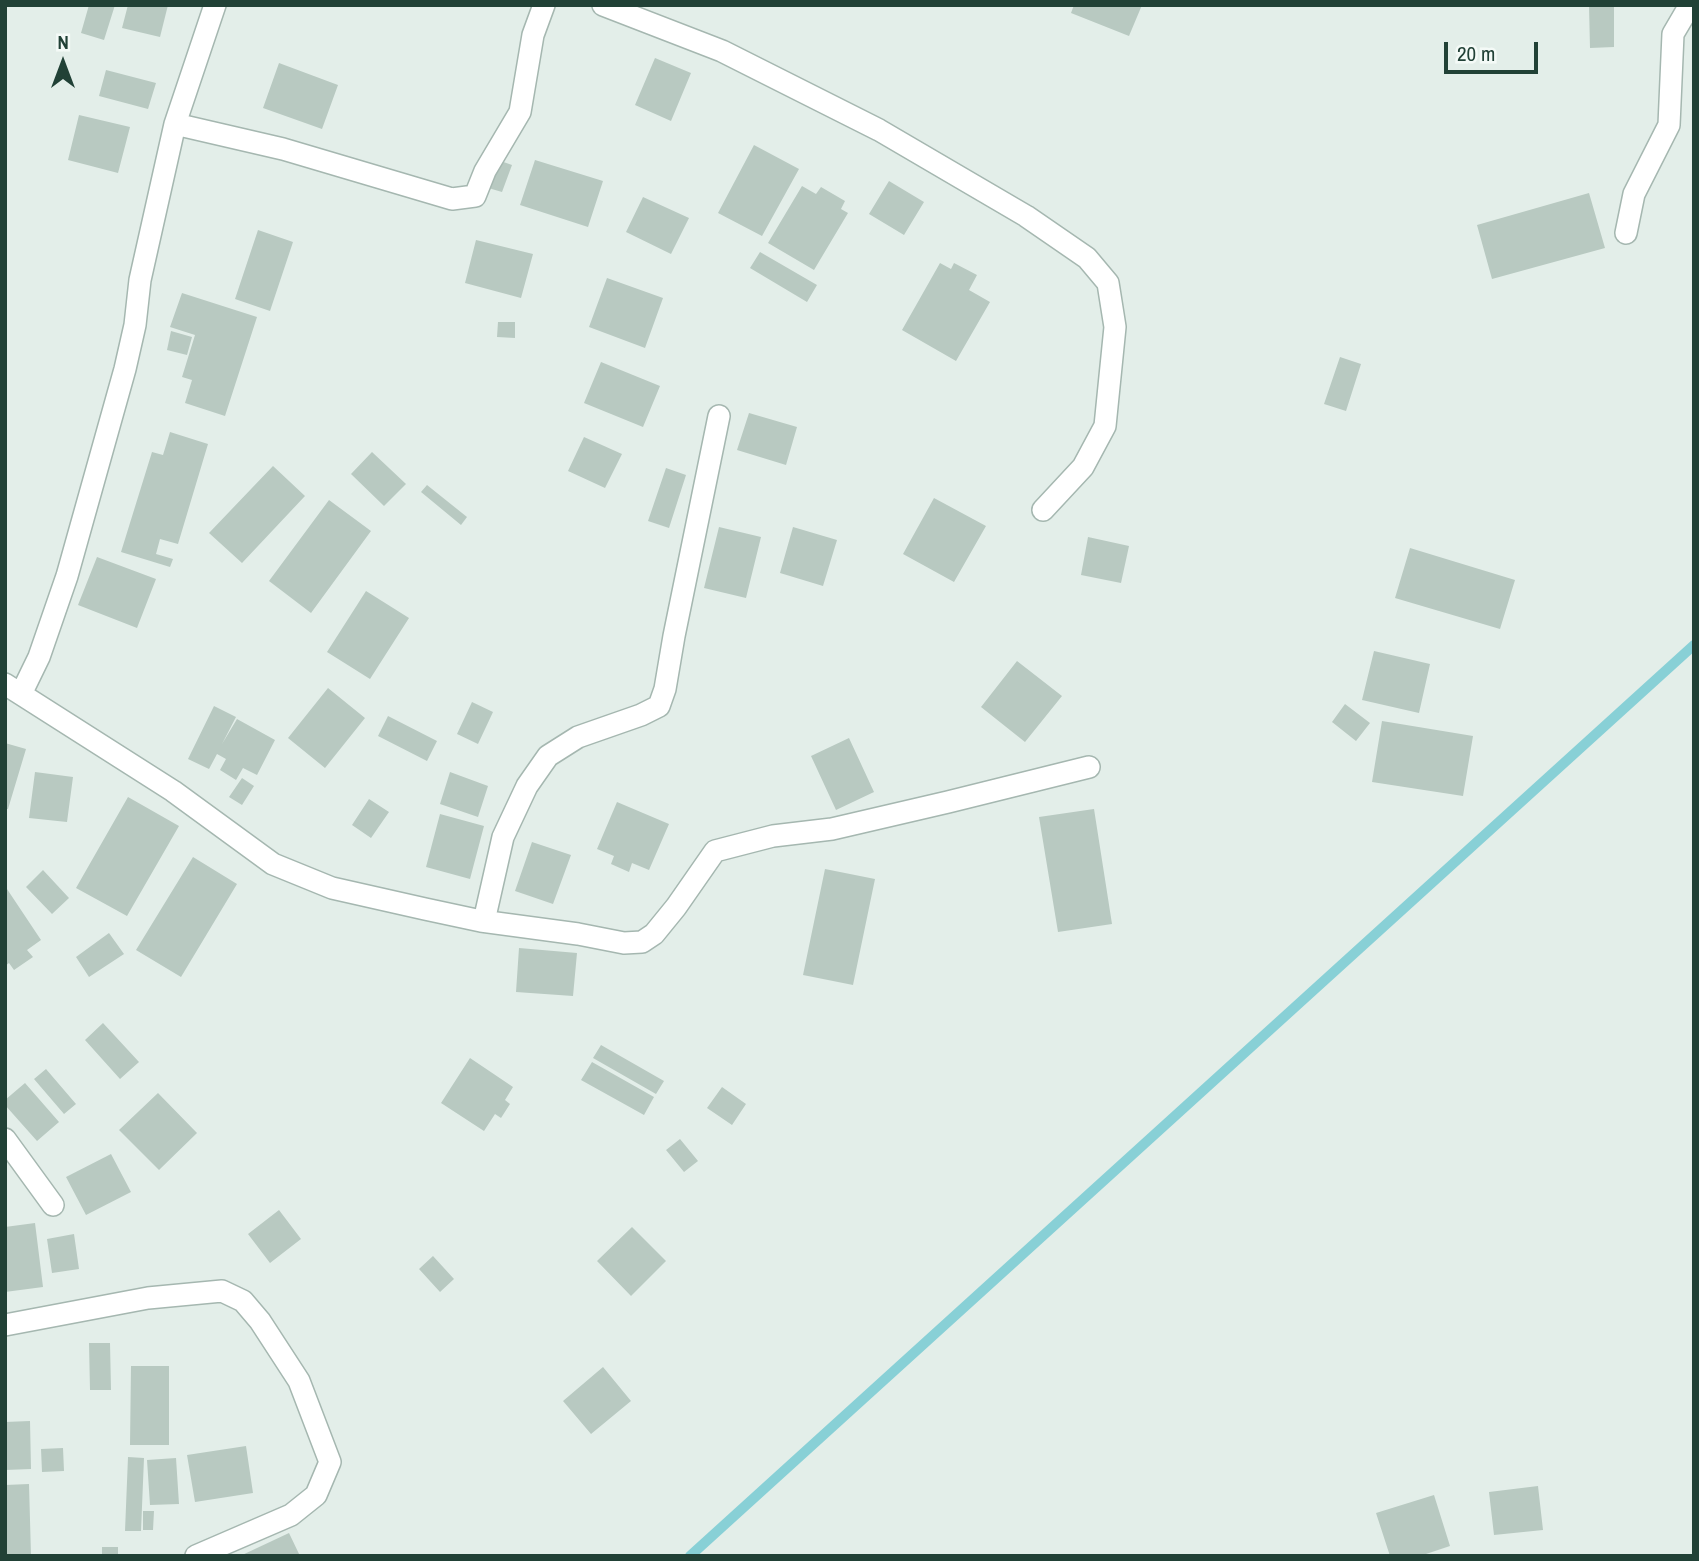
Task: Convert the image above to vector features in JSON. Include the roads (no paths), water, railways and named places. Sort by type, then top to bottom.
[{"type":"street","points":[[215,5],[175,124],[140,280],[135,325],[125,369],[67,576],[39,657],[13,689],[173,791],[273,864],[332,888],[425,909],[624,943],[642,942],[654,934],[715,851],[773,835],[832,829],[1089,767]]},
{"type":"street","points":[[175,124],[283,149],[452,199],[475,196],[485,171],[520,112],[533,35],[544,5]]},
{"type":"street","points":[[603,5],[722,51],[879,130],[1026,216],[1087,258],[1108,283],[1115,327],[1105,426],[1083,467],[1043,510]]},
{"type":"street","points":[[1626,233],[1634,194],[1669,125],[1673,34],[1690,5]]},
{"type":"street","points":[[484,921],[503,836],[527,786],[548,756],[578,737],[659,706],[665,689],[719,416]]},
{"type":"street","points":[[5,1139],[53,1205]]},
{"type":"street","points":[[5,1325],[148,1298],[222,1291],[243,1301],[260,1321],[299,1381],[330,1462],[316,1495],[291,1515],[196,1556]]},
{"type":"waterway","points":[[690,1556],[1694,645]]}]
